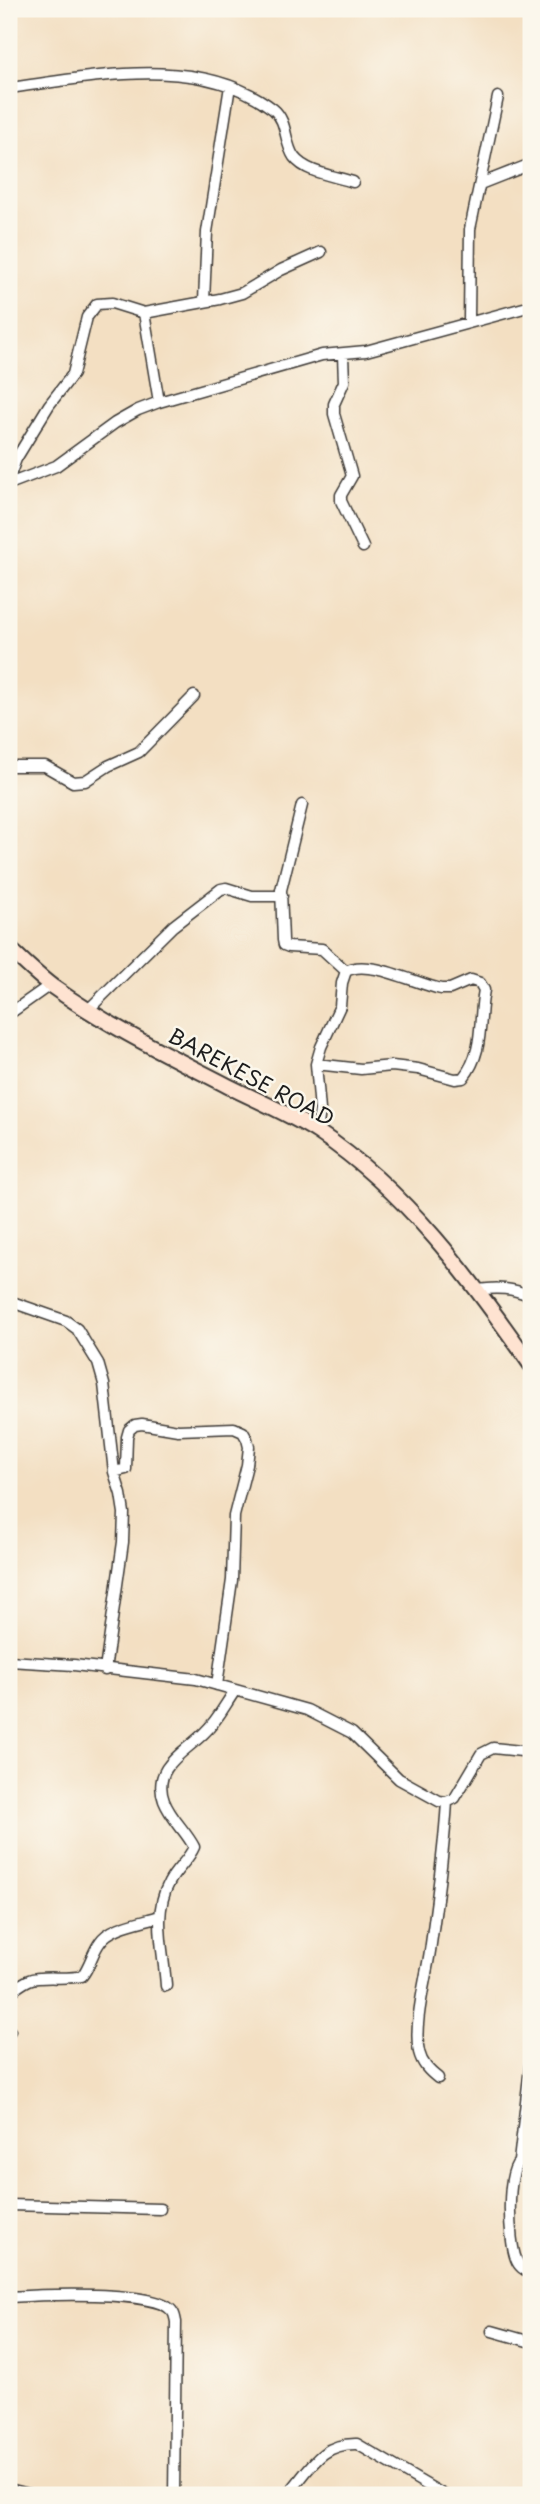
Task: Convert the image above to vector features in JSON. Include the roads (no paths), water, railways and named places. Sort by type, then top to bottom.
[{"type":"main road","name":"BAREKESE ROAD","points":[[9,948],[50,985],[107,1023],[317,1132],[402,1202],[478,1290],[531,1365]]},
{"type":"street","points":[[9,88],[99,76],[197,75],[230,86],[275,110],[282,119],[295,158],[309,169],[352,182]]},
{"type":"street","points":[[204,301],[207,232],[230,86]]},
{"type":"street","points":[[469,322],[470,229],[498,97]]},
{"type":"street","points":[[480,184],[531,164]]},
{"type":"street","points":[[9,478],[16,459],[43,414],[73,374],[90,310],[103,302],[144,313],[242,293],[321,251]]},
{"type":"street","points":[[9,484],[56,466],[115,423],[159,402],[321,355],[366,351],[531,306]]},
{"type":"street","points":[[144,313],[159,402]]},
{"type":"street","points":[[343,355],[344,382],[334,404],[334,414],[352,475],[341,500],[363,547]]},
{"type":"street","points":[[9,766],[45,766],[73,782],[85,781],[108,766],[138,752],[194,696]]},
{"type":"street","points":[[302,805],[284,876],[284,945],[322,949],[346,971]]},
{"type":"street","points":[[88,1010],[173,926],[221,889],[251,896],[282,896]]},
{"type":"street","points":[[316,1064],[361,1069],[392,1066],[418,1069],[455,1079],[463,1077],[480,1043],[484,990],[480,983],[471,980],[450,989],[441,989],[369,968],[354,967],[346,971],[340,1006],[316,1064],[320,1110],[317,1132]]},
{"type":"street","points":[[9,1014],[50,985]]},
{"type":"street","points":[[478,1290],[497,1287],[529,1293]]},
{"type":"street","points":[[9,1301],[58,1317],[77,1329],[98,1363],[104,1384],[114,1472],[124,1513],[123,1542],[104,1670]]},
{"type":"street","points":[[114,1472],[126,1469],[127,1437],[129,1430],[135,1425],[178,1430],[234,1428],[243,1432],[247,1439],[247,1465],[234,1516],[232,1580],[217,1685]]},
{"type":"street","points":[[9,1661],[184,1678],[307,1710],[352,1733],[399,1779],[439,1801],[447,1802],[455,1798],[481,1754],[493,1748],[531,1752]]},
{"type":"street","points":[[166,1986],[160,1916],[169,1881],[189,1859],[194,1847],[164,1802],[161,1786],[171,1761],[210,1726],[234,1692]]},
{"type":"street","points":[[438,2078],[422,2060],[418,2037],[422,1994],[443,1867],[447,1802]]},
{"type":"street","points":[[9,1993],[28,1980],[82,1976],[106,1933],[160,1916]]},
{"type":"street","points":[[531,2059],[519,2161],[511,2193],[510,2239],[516,2261],[523,2270],[531,2273]]},
{"type":"street","points":[[519,2161],[531,2159]]},
{"type":"street","points":[[9,2205],[160,2209]]},
{"type":"street","points":[[9,2297],[120,2296],[161,2304],[173,2312],[176,2322],[174,2495]]},
{"type":"street","points":[[492,2331],[531,2342]]},
{"type":"street","points":[[288,2495],[324,2452],[341,2444],[357,2444],[443,2495]]},
{"type":"street","points":[[9,2489],[33,2495]]}]
